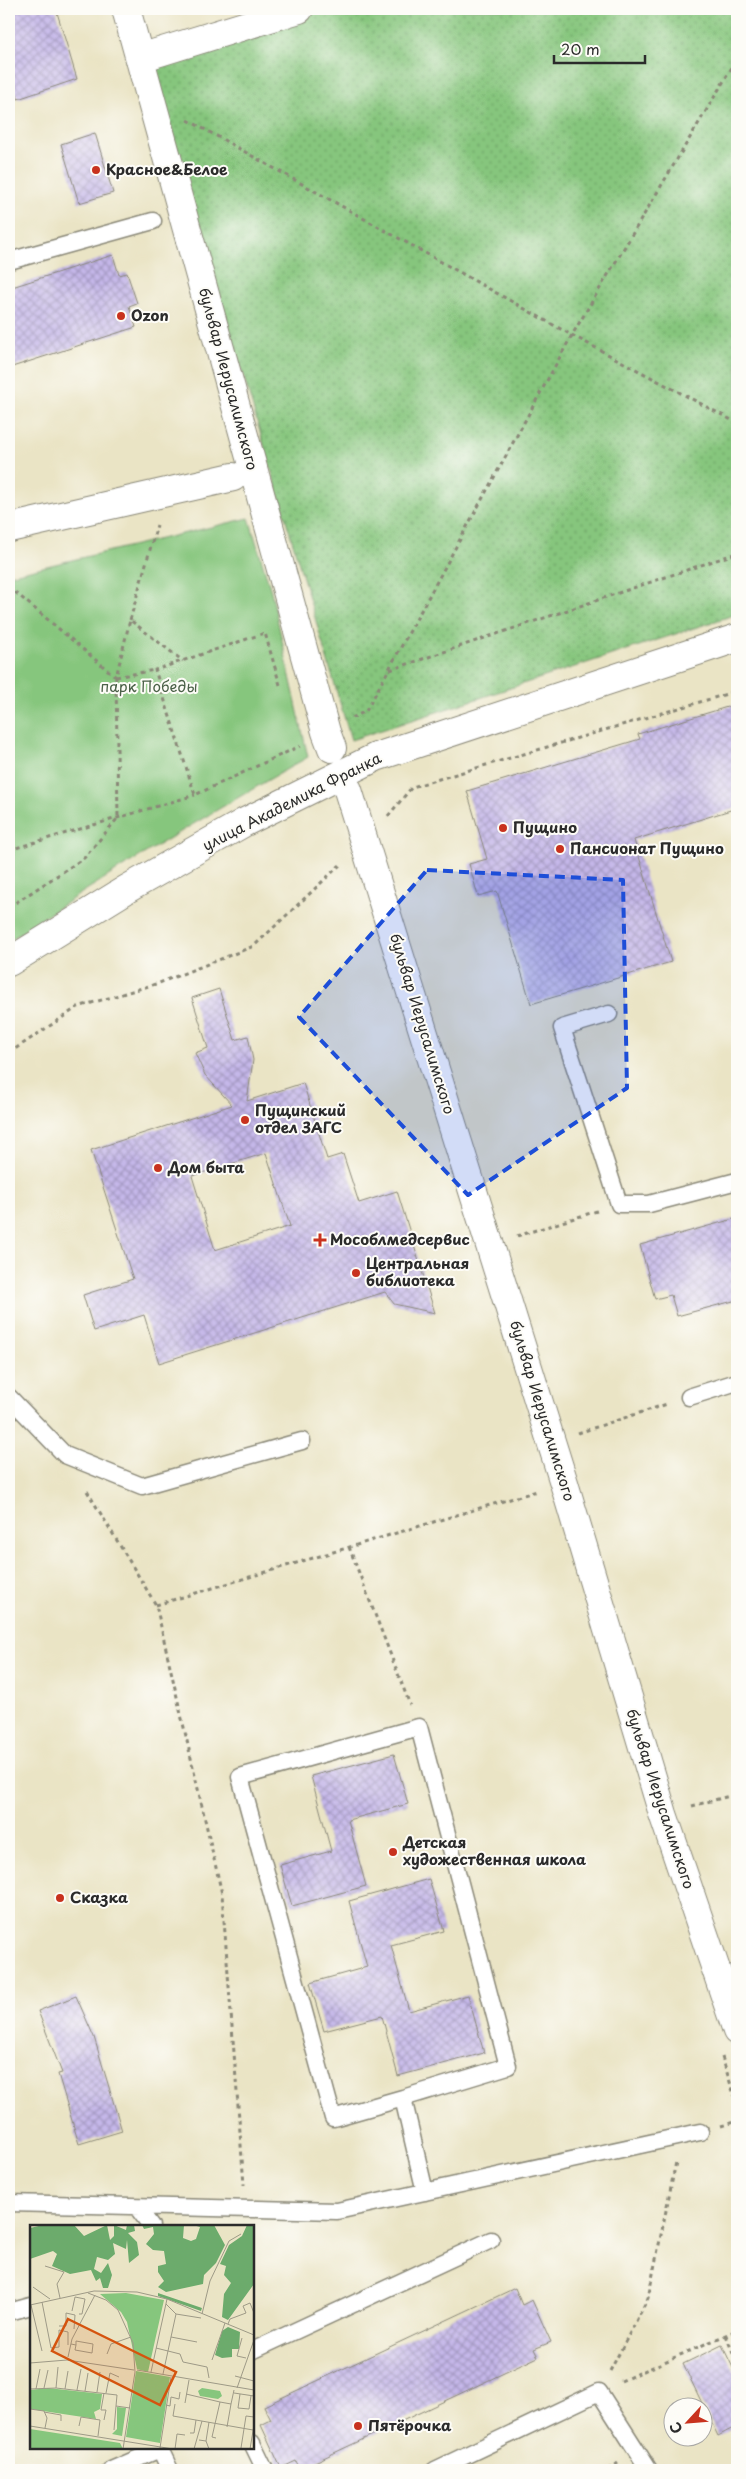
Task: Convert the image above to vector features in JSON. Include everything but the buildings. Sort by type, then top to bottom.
[{"type":"street","name":"бульвар Иерусалимского","points":[[126,9],[329,740]]},
{"type":"street","points":[[140,58],[299,9]]},
{"type":"street","points":[[9,528],[233,477]]},
{"type":"street","name":"улица Академика Франка","points":[[9,962],[127,889],[245,822],[376,757],[737,638]]},
{"type":"street","name":"бульвар Иерусалимского","points":[[348,790],[564,1483],[663,1814],[737,2032]]},
{"type":"lane","points":[[9,261],[152,221]]},
{"type":"lane","points":[[609,1014],[562,1028],[620,1204],[648,1204],[737,1182]]},
{"type":"lane","points":[[689,1397],[737,1382]]},
{"type":"lane","points":[[9,1397],[65,1455],[142,1486],[302,1441]]},
{"type":"lane","points":[[419,1727],[508,2066],[403,2098],[333,2118],[240,1777],[419,1727]]},
{"type":"lane","points":[[403,2098],[425,2192]]},
{"type":"lane","points":[[9,2203],[337,2211],[700,2132]]},
{"type":"lane","points":[[137,2207],[150,2225]]},
{"type":"lane","points":[[254,2349],[491,2240]]},
{"type":"lane","points":[[9,2312],[30,2306]]},
{"type":"lane","points":[[435,2470],[600,2392],[649,2470]]},
{"type":"lane","points":[[254,2448],[265,2470]]},
{"type":"lane","points":[[111,2470],[160,2449],[170,2470]]},
{"type":"path","points":[[329,740],[366,711],[390,671],[572,335],[737,59]]},
{"type":"path","points":[[152,100],[572,335],[737,423]]},
{"type":"path","points":[[9,907],[84,858],[118,818],[116,677],[158,522]]},
{"type":"path","points":[[390,671],[737,553]]},
{"type":"path","points":[[9,587],[116,677]]},
{"type":"path","points":[[130,620],[183,661]]},
{"type":"path","points":[[116,677],[155,670],[265,633],[281,690]]},
{"type":"path","points":[[155,670],[195,795]]},
{"type":"path","points":[[9,1053],[78,1007],[159,983],[254,946],[365,842],[412,787],[737,691]]},
{"type":"path","points":[[9,850],[195,795],[298,747],[295,737]]},
{"type":"path","points":[[490,1244],[620,1204]]},
{"type":"path","points":[[551,1441],[689,1397]]},
{"type":"path","points":[[65,1455],[156,1604],[222,1894],[243,2182]]},
{"type":"path","points":[[156,1604],[564,1483]]},
{"type":"path","points":[[349,1547],[419,1727]]},
{"type":"path","points":[[663,1814],[737,1794]]},
{"type":"path","points":[[600,2392],[648,2298],[681,2136]]},
{"type":"path","points":[[600,2392],[651,2366],[737,2330]]},
{"type":"path","points":[[726,2335],[737,2364]]},
{"type":"highlighted area","points":[[427,870],[623,880],[627,1088],[468,1195],[299,1017]]},
{"type":"green space","points":[[324,9],[737,9],[737,614],[351,740],[164,107],[144,70]]},
{"type":"green space","name":"парк Победы","points":[[249,518],[271,591],[308,757],[119,869],[9,941],[9,575]]},
{"type":"place","name":"Красное&Белое","points":[[96,170]]},
{"type":"place","name":"Ozon","points":[[121,316]]},
{"type":"place","name":"Пущино","points":[[503,828]]},
{"type":"place","name":"Пансионат Пущино","points":[[560,849]]},
{"type":"place","name":"Пущинский отдел ЗАГС","points":[[245,1120]]},
{"type":"place","name":"Дом быта","points":[[158,1168]]},
{"type":"place","name":"Мособлмедсервис","points":[[320,1240]]},
{"type":"place","name":"Центральная библиотека","points":[[356,1273]]},
{"type":"place","name":"Детская художественная школа","points":[[393,1852]]},
{"type":"place","name":"Сказка","points":[[60,1898]]},
{"type":"place","name":"Пятёрочка","points":[[358,2426]]}]
